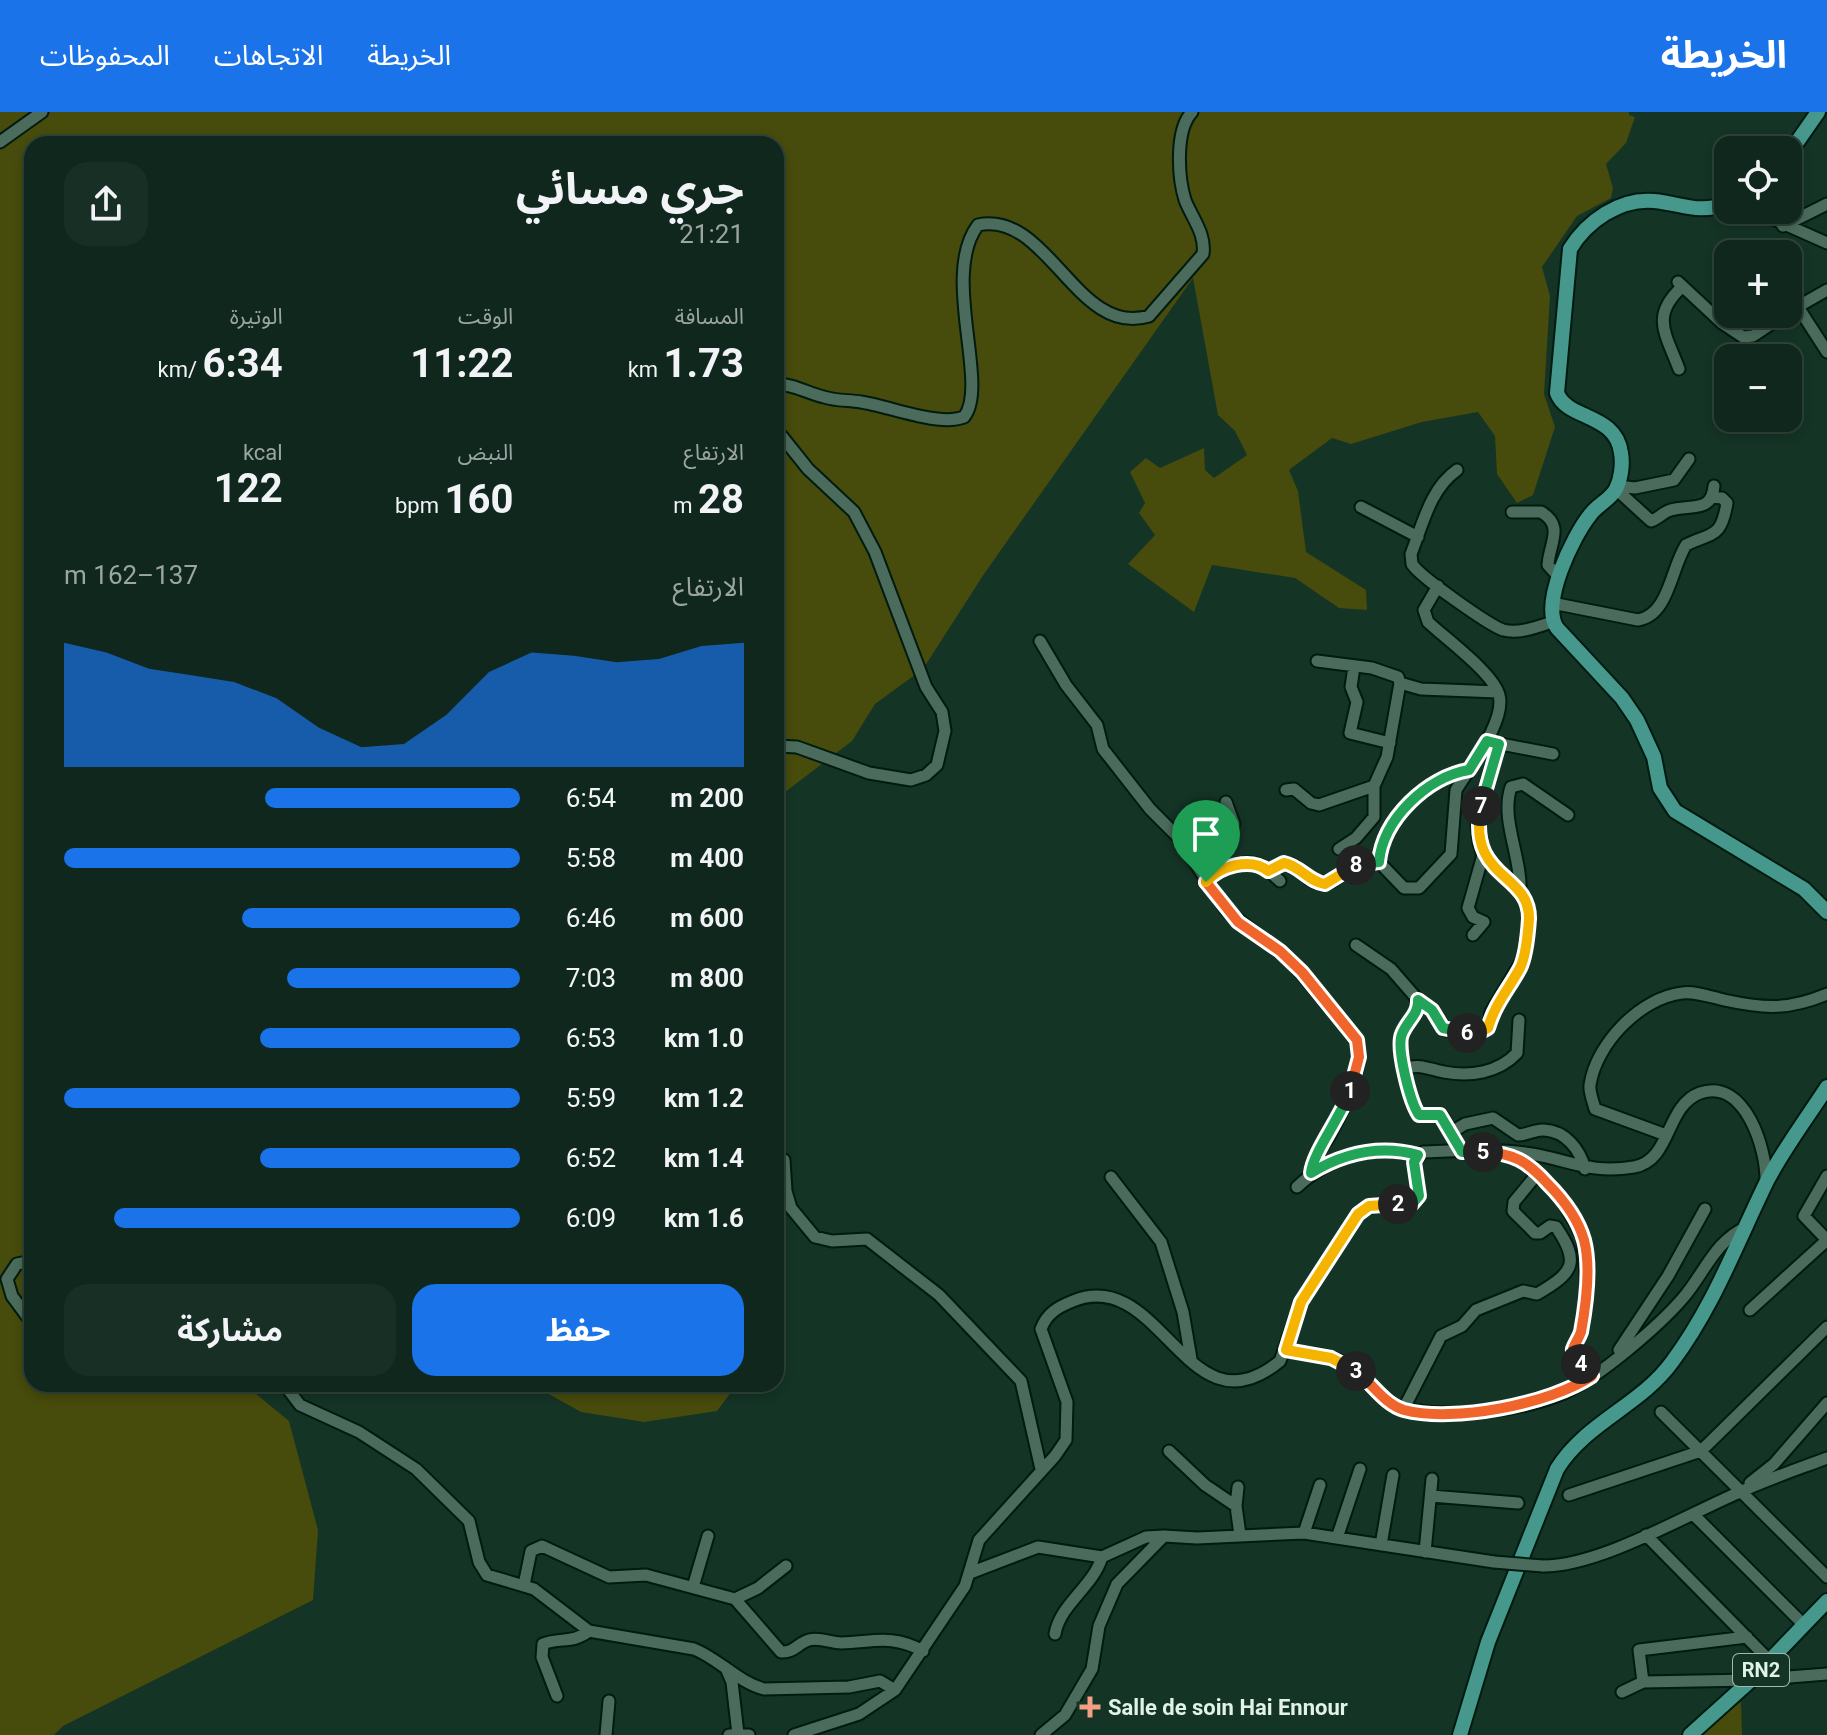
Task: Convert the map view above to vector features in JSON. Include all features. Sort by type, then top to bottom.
[{"type":"main road","points":[[1801,136],[1818,112]]},
{"type":"main road","points":[[1714,206],[1690,210],[1655,201],[1630,203],[1600,216],[1581,232],[1570,249],[1557,393],[1565,404],[1604,424],[1618,443],[1621,454],[1617,488],[1587,518],[1559,577],[1552,603],[1552,622],[1622,698],[1637,720],[1654,757],[1660,788],[1675,811],[1804,889],[1827,912]]},
{"type":"main road","points":[[1460,1735],[1488,1642],[1557,1469],[1576,1445],[1642,1396],[1671,1364],[1717,1292],[1781,1155],[1827,1087]]},
{"type":"main road","name":"RN2","points":[[1690,1735],[1751,1680],[1827,1601]]},
{"type":"main road","points":[[1468,1708],[1468,1735]]},
{"type":"street","points":[[0,142],[42,112]]},
{"type":"street","points":[[784,385],[822,397],[938,419],[954,421],[964,417],[973,397],[966,343],[965,258],[971,234],[978,225],[989,223],[1007,227],[1030,240],[1045,252],[1074,287],[1114,316],[1122,319],[1149,316],[1203,254],[1204,240],[1183,188],[1183,129],[1192,112]]},
{"type":"street","points":[[1783,226],[1827,204]]},
{"type":"street","points":[[1779,224],[1827,243]]},
{"type":"street","points":[[1679,369],[1661,318],[1666,303],[1680,285],[1714,316]]},
{"type":"street","points":[[1802,305],[1827,290]]},
{"type":"street","points":[[1802,324],[1827,352]]},
{"type":"street","points":[[1730,328],[1743,337],[1753,336],[1765,328]]},
{"type":"street","points":[[784,439],[808,469],[854,512],[875,552],[926,687],[942,712],[945,731],[937,765],[926,775],[911,780],[869,773],[797,747],[784,746]]},
{"type":"street","points":[[1617,488],[1635,488],[1674,480],[1689,459]]},
{"type":"street","points":[[1457,470],[1437,489],[1411,554],[1412,564],[1438,586],[1503,629],[1522,630],[1552,622]]},
{"type":"street","points":[[1552,603],[1638,620],[1650,616],[1659,606],[1686,545],[1708,539],[1722,523],[1727,503],[1713,491],[1703,506],[1670,511],[1651,521],[1617,488]]},
{"type":"street","points":[[1361,507],[1418,537]]},
{"type":"street","points":[[1512,512],[1541,512],[1553,522],[1555,533],[1548,565],[1559,577]]},
{"type":"street","points":[[1438,586],[1424,610],[1428,622],[1490,680],[1498,692],[1499,707],[1477,825],[1483,855],[1468,908],[1473,917],[1484,922],[1473,935]]},
{"type":"street","points":[[1040,641],[1066,685],[1097,725],[1103,749],[1150,809],[1183,844],[1206,882],[1238,922],[1280,951],[1302,972],[1359,1044],[1359,1057],[1346,1101],[1328,1138],[1315,1156],[1311,1173]]},
{"type":"street","points":[[1317,661],[1393,674],[1400,683],[1421,689],[1498,692]]},
{"type":"street","points":[[1354,667],[1351,687],[1357,702],[1350,733],[1390,743]]},
{"type":"street","points":[[1339,849],[1356,838],[1374,817],[1374,786],[1390,743],[1400,683]]},
{"type":"street","points":[[1493,742],[1553,754]]},
{"type":"street","points":[[1379,862],[1404,888],[1414,890],[1445,864],[1453,843],[1456,790],[1493,742]]},
{"type":"street","points":[[1379,862],[1391,828],[1403,811],[1434,782],[1444,776],[1469,770]]},
{"type":"street","points":[[1520,892],[1521,875],[1507,811],[1511,787],[1523,784],[1568,815]]},
{"type":"street","points":[[1286,790],[1296,790],[1311,803],[1319,805],[1374,786]]},
{"type":"street","points":[[1183,844],[1195,832],[1234,824],[1226,802]]},
{"type":"street","points":[[1374,817],[1391,828]]},
{"type":"street","points":[[1356,945],[1391,969],[1418,1000],[1432,1010],[1446,1030],[1479,1033],[1488,1028],[1491,1012],[1523,959],[1529,915],[1520,892],[1483,855]]},
{"type":"street","points":[[1268,871],[1277,864],[1291,864],[1325,884],[1359,864],[1379,862]]},
{"type":"street","points":[[1206,882],[1221,870],[1246,864],[1260,865],[1280,881]]},
{"type":"street","points":[[1666,1135],[1595,1109],[1589,1088],[1597,1063],[1632,1016],[1661,1000],[1682,993],[1778,1009],[1806,1003],[1827,994]]},
{"type":"street","points":[[1418,1000],[1418,1009],[1399,1043],[1416,1112],[1422,1116],[1440,1115],[1462,1152]]},
{"type":"street","points":[[1406,1068],[1423,1065],[1443,1072],[1486,1073],[1517,1053],[1519,1020]]},
{"type":"street","points":[[1297,1187],[1311,1173],[1340,1158],[1394,1149],[1418,1155],[1462,1152],[1535,1154],[1585,1169],[1637,1166],[1653,1159],[1683,1107],[1700,1093],[1721,1092],[1735,1098],[1749,1118],[1764,1157],[1766,1183]]},
{"type":"street","points":[[1452,1132],[1465,1124],[1489,1118],[1500,1120],[1522,1135],[1544,1129],[1573,1144],[1582,1155],[1585,1169]]},
{"type":"street","points":[[1507,1153],[1538,1173],[1561,1198],[1585,1243],[1587,1292],[1581,1332],[1573,1352],[1592,1376]]},
{"type":"street","points":[[794,1735],[859,1714],[895,1690],[965,1586],[979,1540],[1066,1440],[1068,1418],[1061,1383],[1042,1339],[1041,1329],[1052,1312],[1076,1299],[1119,1299],[1208,1377],[1226,1382],[1247,1380],[1273,1367],[1286,1350],[1301,1302],[1358,1214],[1369,1206],[1412,1204],[1418,1199],[1414,1162],[1418,1155]]},
{"type":"street","points":[[784,1160],[786,1191],[791,1208],[815,1237],[832,1241],[867,1239],[939,1295],[1021,1381],[1041,1469]]},
{"type":"street","points":[[1403,1410],[1441,1336],[1462,1326],[1476,1310],[1523,1291],[1537,1294],[1563,1277],[1572,1252],[1558,1229],[1552,1225],[1536,1234],[1513,1211],[1514,1202],[1538,1173]]},
{"type":"street","points":[[1750,1310],[1827,1240],[1804,1216],[1827,1176]]},
{"type":"street","points":[[1111,1177],[1161,1242],[1183,1312],[1191,1360]]},
{"type":"street","points":[[1615,1358],[1668,1276],[1705,1209]]},
{"type":"street","points":[[1286,1350],[1341,1362],[1369,1382],[1387,1401],[1403,1410],[1451,1412],[1525,1404],[1565,1392],[1615,1358],[1683,1298],[1728,1237],[1747,1227]]},
{"type":"street","points":[[24,1263],[17,1264],[7,1279],[12,1296],[24,1312]]},
{"type":"street","points":[[1569,1495],[1701,1451],[1827,1327]]},
{"type":"street","points":[[290,1392],[300,1405],[359,1432],[416,1469],[469,1521],[479,1562],[487,1575],[524,1585],[545,1595],[589,1631],[605,1636],[676,1644],[710,1655],[753,1686],[764,1689],[849,1687],[880,1681],[895,1690]]},
{"type":"street","points":[[1741,1491],[1774,1464],[1827,1403]]},
{"type":"street","points":[[1661,1412],[1827,1577]]},
{"type":"street","points":[[1169,1451],[1205,1485],[1236,1506]]},
{"type":"street","points":[[970,1573],[1038,1547],[1102,1557],[1146,1537],[1304,1533],[1494,1562],[1564,1566],[1646,1535],[1741,1491],[1824,1463]]},
{"type":"street","points":[[1337,1538],[1360,1469]]},
{"type":"street","points":[[1381,1545],[1393,1475]]},
{"type":"street","points":[[1425,1552],[1432,1479]]},
{"type":"street","points":[[1304,1533],[1320,1485]]},
{"type":"street","points":[[1238,1487],[1236,1506],[1240,1535]]},
{"type":"street","points":[[1431,1496],[1518,1503]]},
{"type":"street","points":[[1693,1514],[1804,1625]]},
{"type":"street","points":[[1646,1535],[1770,1661]]},
{"type":"street","points":[[693,1587],[708,1536]]},
{"type":"street","points":[[1041,1735],[1065,1715],[1092,1669],[1099,1626],[1117,1584],[1164,1536]]},
{"type":"street","points":[[524,1585],[531,1551],[542,1546],[609,1577],[646,1575],[735,1599],[781,1652],[790,1652],[811,1639],[842,1643],[871,1639],[906,1642],[923,1651]]},
{"type":"street","points":[[1055,1634],[1057,1621],[1087,1586],[1102,1557]]},
{"type":"street","points":[[735,1599],[758,1588],[786,1566]]},
{"type":"street","points":[[557,1696],[542,1657],[543,1644],[574,1641],[589,1631]]},
{"type":"street","points":[[1643,1682],[1639,1650],[1747,1637]]},
{"type":"street","points":[[726,1667],[732,1682],[738,1735]]},
{"type":"street","points":[[1622,1692],[1643,1682],[1751,1680],[1827,1674]]},
{"type":"street","points":[[606,1735],[609,1701]]},
{"type":"shaded area","points":[[0,112],[1629,112],[1635,117],[1626,143],[1606,164],[1613,188],[1611,198],[1577,216],[1542,267],[1550,296],[1544,394],[1555,427],[1533,495],[1517,503],[1497,474],[1495,436],[1478,412],[1422,422],[1351,444],[1332,438],[1289,470],[1298,491],[1306,552],[1366,590],[1367,610],[1339,608],[1295,578],[1212,565],[1194,612],[1128,564],[1155,535],[1139,513],[1145,503],[1130,472],[1146,458],[1160,468],[1204,448],[1205,470],[1214,478],[1247,455],[1235,431],[1218,415],[1193,278],[984,574],[923,669],[875,704],[852,741],[784,793],[784,136],[24,136],[24,1392],[254,1392],[289,1421],[318,1530],[313,1600],[63,1726],[54,1735],[0,1735]]},
{"type":"shaded area","points":[[545,1392],[731,1392],[717,1411],[644,1422],[581,1412]]},
{"type":"shaded area","points":[[1741,1702],[1742,1735],[1697,1735],[1717,1715]]},
{"type":"place","name":"Salle de soin Hai Ennour","points":[[1090,1707]]},
{"type":"route","points":[[1487,741],[1499,744],[1477,825],[1483,855],[1520,892],[1527,907],[1529,922],[1521,965],[1491,1012],[1488,1028],[1483,1032],[1446,1030],[1432,1010],[1418,1000],[1418,1009],[1399,1043],[1411,1097],[1419,1115],[1442,1116],[1462,1152],[1507,1153],[1523,1161],[1549,1184],[1577,1223],[1585,1243],[1587,1292],[1581,1332],[1573,1352],[1592,1376],[1565,1392],[1536,1401],[1491,1409],[1426,1412],[1403,1410],[1387,1401],[1369,1382],[1336,1359],[1286,1350],[1301,1302],[1335,1245],[1358,1214],[1369,1206],[1412,1204],[1418,1199],[1414,1162],[1418,1155],[1394,1149],[1357,1154],[1340,1158],[1311,1173],[1315,1156],[1328,1138],[1346,1101],[1355,1076],[1359,1044],[1302,972],[1280,951],[1243,927],[1206,882],[1221,870],[1254,864],[1268,871],[1284,863],[1325,884],[1359,864],[1379,862],[1391,828],[1413,801],[1444,776],[1469,770],[1487,741]]}]
